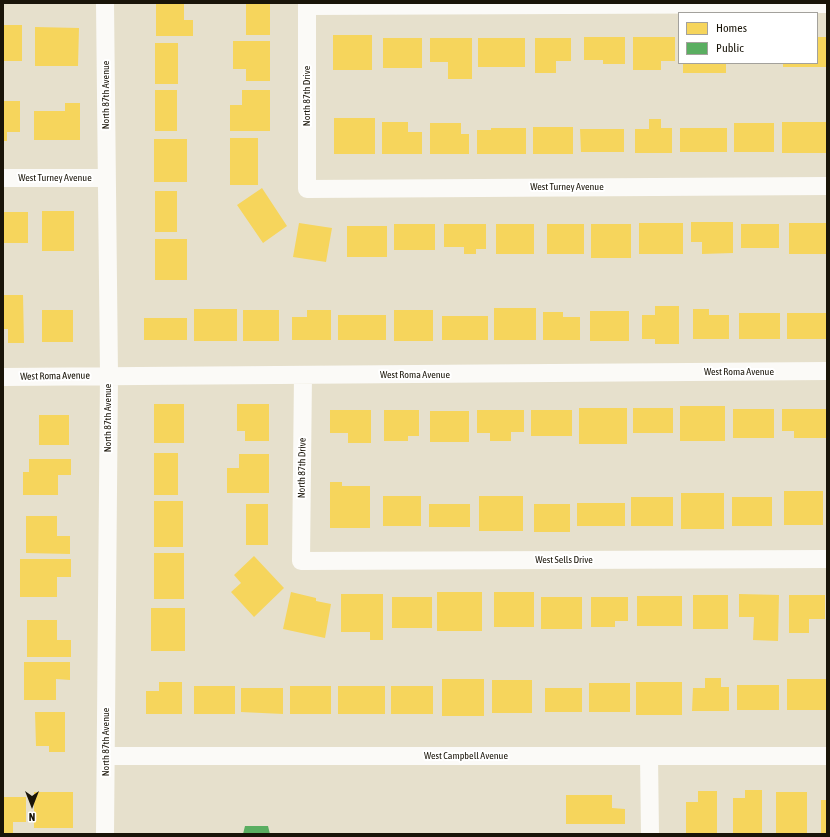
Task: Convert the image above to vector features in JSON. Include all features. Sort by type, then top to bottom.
[{"type":"street","name":"North 87th Avenue","points":[[105,3],[108,375],[105,834]]},
{"type":"street","points":[[307,4],[827,4]]},
{"type":"street","name":"North 87th Drive","points":[[307,4],[307,189]]},
{"type":"street","name":"West Turney Avenue","points":[[3,178],[106,178]]},
{"type":"street","name":"West Turney Avenue","points":[[307,189],[827,186]]},
{"type":"street","name":"West Roma Avenue","points":[[3,377],[108,375],[827,372]]},
{"type":"street","name":"North 87th Drive","points":[[301,561],[303,375]]},
{"type":"street","name":"West Sells Drive","points":[[301,561],[827,559]]},
{"type":"street","name":"West Campbell Avenue","points":[[106,756],[827,756]]},
{"type":"street","points":[[649,756],[650,834]]},
{"type":"building: Homes","points":[[156,3],[184,3],[184,20],[193,20],[193,36],[156,36]]},
{"type":"building: Homes","points":[[246,3],[270,3],[270,35],[246,35]]},
{"type":"building: Homes","points":[[3,25],[22,25],[22,61],[3,61]]},
{"type":"building: Homes","points":[[35,27],[79,28],[78,66],[35,66]]},
{"type":"building: Homes","points":[[333,35],[372,35],[372,70],[333,70]]},
{"type":"building: Homes","points":[[584,37],[625,37],[625,64],[603,64],[603,60],[584,60]]},
{"type":"building: Homes","points":[[633,37],[675,37],[675,61],[661,61],[661,70],[633,70]]},
{"type":"building: Homes","points":[[818,37],[827,37],[827,67],[783,67],[783,64],[818,64]]},
{"type":"building: Homes","points":[[383,38],[422,38],[422,68],[383,68]]},
{"type":"building: Homes","points":[[430,38],[472,38],[472,79],[448,79],[448,62],[430,62]]},
{"type":"building: Homes","points":[[478,38],[525,38],[525,67],[478,67]]},
{"type":"building: Homes","points":[[535,38],[571,38],[571,61],[556,61],[556,73],[535,73]]},
{"type":"building: Homes","points":[[233,41],[270,41],[270,81],[246,81],[246,69],[233,69]]},
{"type":"building: Homes","points":[[155,43],[178,43],[178,84],[155,84]]},
{"type":"building: Homes","points":[[683,64],[726,64],[726,73],[683,73]]},
{"type":"building: Homes","points":[[155,90],[177,90],[177,131],[155,131]]},
{"type":"building: Homes","points":[[242,90],[270,90],[270,131],[230,131],[230,105],[242,105]]},
{"type":"building: Homes","points":[[3,101],[20,101],[20,132],[7,132],[7,141],[3,141]]},
{"type":"building: Homes","points":[[65,103],[80,103],[80,140],[34,140],[34,111],[65,111]]},
{"type":"building: Homes","points":[[334,118],[375,118],[375,154],[334,154]]},
{"type":"building: Homes","points":[[649,119],[661,119],[661,128],[672,128],[672,153],[635,153],[635,129],[649,129]]},
{"type":"building: Homes","points":[[382,122],[408,122],[408,132],[422,132],[422,154],[382,154]]},
{"type":"building: Homes","points":[[782,122],[827,122],[827,153],[782,153]]},
{"type":"building: Homes","points":[[430,123],[461,123],[461,134],[469,134],[469,154],[430,154]]},
{"type":"building: Homes","points":[[734,123],[774,123],[774,152],[734,152]]},
{"type":"building: Homes","points":[[533,127],[573,127],[573,154],[533,154]]},
{"type":"building: Homes","points":[[491,128],[526,128],[526,154],[477,154],[477,130],[491,130]]},
{"type":"building: Homes","points":[[680,128],[727,128],[727,152],[680,152]]},
{"type":"building: Homes","points":[[580,129],[624,129],[624,152],[581,152]]},
{"type":"building: Homes","points":[[230,138],[258,138],[258,185],[230,185]]},
{"type":"building: Homes","points":[[154,139],[187,139],[187,182],[154,182]]},
{"type":"building: Homes","points":[[262,188],[287,226],[263,243],[237,205]]},
{"type":"building: Homes","points":[[155,191],[177,191],[177,232],[155,232]]},
{"type":"building: Homes","points":[[42,211],[74,211],[74,251],[42,251]]},
{"type":"building: Homes","points":[[3,212],[28,212],[28,243],[3,243]]},
{"type":"building: Homes","points":[[691,222],[733,222],[733,253],[702,254],[702,242],[691,242]]},
{"type":"building: Homes","points":[[299,223],[332,228],[326,262],[293,257]]},
{"type":"building: Homes","points":[[639,223],[683,223],[683,254],[639,254]]},
{"type":"building: Homes","points":[[789,223],[827,223],[827,254],[789,254]]},
{"type":"building: Homes","points":[[394,224],[435,224],[435,250],[394,250]]},
{"type":"building: Homes","points":[[444,224],[486,224],[486,249],[476,249],[476,254],[464,254],[464,247],[444,247]]},
{"type":"building: Homes","points":[[496,224],[534,224],[534,254],[496,254]]},
{"type":"building: Homes","points":[[547,224],[584,224],[584,254],[547,254]]},
{"type":"building: Homes","points":[[591,224],[631,224],[631,258],[591,258]]},
{"type":"building: Homes","points":[[741,224],[779,224],[779,248],[741,248]]},
{"type":"building: Homes","points":[[347,226],[387,226],[387,257],[347,257]]},
{"type":"building: Homes","points":[[155,239],[187,239],[187,280],[155,280]]},
{"type":"building: Homes","points":[[3,295],[23,295],[24,343],[8,343],[8,329],[3,329]]},
{"type":"building: Homes","points":[[655,306],[679,306],[679,344],[655,344],[655,339],[642,339],[642,315],[655,315]]},
{"type":"building: Homes","points":[[494,308],[536,308],[536,340],[494,340]]},
{"type":"building: Homes","points":[[194,309],[237,309],[237,341],[194,341]]},
{"type":"building: Homes","points":[[693,309],[709,309],[709,315],[729,315],[729,339],[693,339]]},
{"type":"building: Homes","points":[[42,310],[73,310],[73,342],[42,342]]},
{"type":"building: Homes","points":[[243,310],[279,310],[279,341],[243,341]]},
{"type":"building: Homes","points":[[307,310],[331,310],[331,340],[292,340],[292,317],[307,317]]},
{"type":"building: Homes","points":[[394,310],[433,310],[433,341],[394,341]]},
{"type":"building: Homes","points":[[590,311],[629,311],[629,341],[590,341]]},
{"type":"building: Homes","points":[[543,312],[563,312],[563,317],[580,317],[580,340],[543,340]]},
{"type":"building: Homes","points":[[739,313],[780,313],[780,339],[739,339]]},
{"type":"building: Homes","points":[[787,313],[827,313],[827,339],[787,339]]},
{"type":"building: Homes","points":[[338,315],[386,315],[386,340],[338,340]]},
{"type":"building: Homes","points":[[442,316],[488,316],[488,340],[442,340]]},
{"type":"building: Homes","points":[[144,318],[187,318],[187,340],[144,340]]},
{"type":"building: Homes","points":[[154,404],[184,404],[184,443],[154,443]]},
{"type":"building: Homes","points":[[237,404],[269,404],[269,441],[245,441],[245,431],[237,431]]},
{"type":"building: Homes","points":[[680,406],[725,406],[725,441],[680,441]]},
{"type":"building: Homes","points":[[579,408],[627,408],[627,444],[579,444]]},
{"type":"building: Homes","points":[[633,408],[673,408],[673,433],[633,433]]},
{"type":"building: Homes","points":[[733,409],[774,409],[774,438],[733,438]]},
{"type":"building: Homes","points":[[782,409],[827,409],[827,438],[794,438],[794,431],[782,431]]},
{"type":"building: Homes","points":[[330,410],[371,410],[371,443],[348,443],[348,433],[330,433]]},
{"type":"building: Homes","points":[[384,410],[419,410],[419,436],[408,436],[408,441],[384,441]]},
{"type":"building: Homes","points":[[477,410],[524,410],[524,432],[511,432],[511,441],[490,441],[490,433],[477,433]]},
{"type":"building: Homes","points":[[531,410],[572,410],[572,436],[531,436]]},
{"type":"building: Homes","points":[[430,411],[469,411],[469,442],[430,442]]},
{"type":"building: Homes","points":[[39,415],[69,415],[69,445],[39,445]]},
{"type":"building: Homes","points":[[154,453],[178,453],[178,495],[154,495]]},
{"type":"building: Homes","points":[[239,454],[269,454],[269,493],[227,493],[227,468],[239,468]]},
{"type":"building: Homes","points":[[29,459],[71,459],[71,475],[58,475],[58,495],[23,495],[23,472],[29,472]]},
{"type":"building: Homes","points":[[330,482],[342,482],[342,486],[370,486],[370,528],[330,528]]},
{"type":"building: Homes","points":[[784,491],[823,491],[823,525],[784,525]]},
{"type":"building: Homes","points":[[681,493],[724,493],[724,529],[681,529]]},
{"type":"building: Homes","points":[[383,496],[421,496],[421,526],[383,526]]},
{"type":"building: Homes","points":[[479,496],[523,496],[523,531],[479,531]]},
{"type":"building: Homes","points":[[631,497],[673,497],[673,526],[631,526]]},
{"type":"building: Homes","points":[[732,497],[772,497],[772,526],[732,526]]},
{"type":"building: Homes","points":[[154,501],[183,501],[183,547],[154,547]]},
{"type":"building: Homes","points":[[577,503],[625,503],[625,526],[577,526]]},
{"type":"building: Homes","points":[[246,504],[268,504],[268,545],[246,545]]},
{"type":"building: Homes","points":[[429,504],[470,504],[470,527],[429,527]]},
{"type":"building: Homes","points":[[534,504],[570,504],[570,532],[534,532]]},
{"type":"building: Homes","points":[[26,516],[57,516],[57,536],[70,536],[70,554],[26,553]]},
{"type":"building: Homes","points":[[154,553],[184,553],[184,599],[154,599]]},
{"type":"building: Homes","points":[[254,556],[284,588],[254,617],[231,592],[241,583],[234,575]]},
{"type":"building: Homes","points":[[20,559],[71,559],[71,577],[57,577],[57,597],[20,597]]},
{"type":"building: Homes","points":[[291,592],[316,598],[316,601],[331,604],[325,638],[283,629]]},
{"type":"building: Homes","points":[[437,592],[482,592],[482,631],[437,631]]},
{"type":"building: Homes","points":[[494,592],[534,592],[534,627],[494,627]]},
{"type":"building: Homes","points":[[341,594],[383,594],[383,640],[370,640],[370,632],[341,632]]},
{"type":"building: Homes","points":[[739,594],[779,595],[778,641],[753,640],[754,617],[739,617]]},
{"type":"building: Homes","points":[[693,595],[728,595],[728,629],[693,629]]},
{"type":"building: Homes","points":[[789,595],[825,595],[825,619],[809,619],[809,633],[789,633]]},
{"type":"building: Homes","points":[[637,596],[682,596],[682,626],[637,626]]},
{"type":"building: Homes","points":[[392,597],[432,597],[432,628],[392,628]]},
{"type":"building: Homes","points":[[541,597],[582,597],[582,629],[541,629]]},
{"type":"building: Homes","points":[[591,597],[628,597],[628,621],[615,621],[615,627],[591,627]]},
{"type":"building: Homes","points":[[151,608],[185,608],[185,651],[151,651]]},
{"type":"building: Homes","points":[[27,620],[57,620],[57,640],[71,640],[71,657],[27,657]]},
{"type":"building: Homes","points":[[24,662],[70,662],[70,680],[56,679],[56,700],[24,700]]},
{"type":"building: Homes","points":[[705,678],[721,678],[721,687],[729,687],[729,711],[692,711],[693,688],[705,688]]},
{"type":"building: Homes","points":[[442,679],[484,679],[484,716],[442,716]]},
{"type":"building: Homes","points":[[787,679],[826,679],[826,710],[787,710]]},
{"type":"building: Homes","points":[[492,680],[532,680],[532,713],[492,713]]},
{"type":"building: Homes","points":[[159,682],[182,682],[182,714],[146,714],[146,691],[159,691]]},
{"type":"building: Homes","points":[[636,682],[682,682],[682,715],[636,715]]},
{"type":"building: Homes","points":[[589,683],[630,683],[630,712],[589,712]]},
{"type":"building: Homes","points":[[737,685],[779,685],[779,710],[737,710]]},
{"type":"building: Homes","points":[[194,686],[235,686],[235,714],[194,714]]},
{"type":"building: Homes","points":[[290,686],[331,686],[331,714],[290,714]]},
{"type":"building: Homes","points":[[338,686],[385,686],[385,714],[338,714]]},
{"type":"building: Homes","points":[[391,686],[433,686],[433,714],[391,714]]},
{"type":"building: Homes","points":[[241,688],[283,688],[283,714],[241,712]]},
{"type":"building: Homes","points":[[545,688],[582,688],[582,712],[545,712]]},
{"type":"building: Homes","points":[[35,712],[65,712],[65,752],[49,752],[49,746],[36,746]]},
{"type":"building: Homes","points":[[745,790],[762,790],[762,834],[733,834],[733,798],[745,798]]},
{"type":"building: Homes","points":[[698,791],[717,791],[717,834],[686,834],[686,802],[698,802]]},
{"type":"building: Homes","points":[[34,792],[73,792],[73,828],[34,828]]},
{"type":"building: Homes","points":[[776,792],[807,792],[807,834],[776,834]]},
{"type":"building: Homes","points":[[566,795],[612,795],[612,808],[625,809],[625,824],[566,824]]},
{"type":"building: Homes","points":[[3,797],[26,797],[26,822],[13,822],[13,833],[3,833]]},
{"type":"building: Homes","points":[[821,800],[827,800],[827,834],[821,834]]},
{"type":"building: Public","points":[[245,826],[268,826],[270,834],[243,834]]}]
